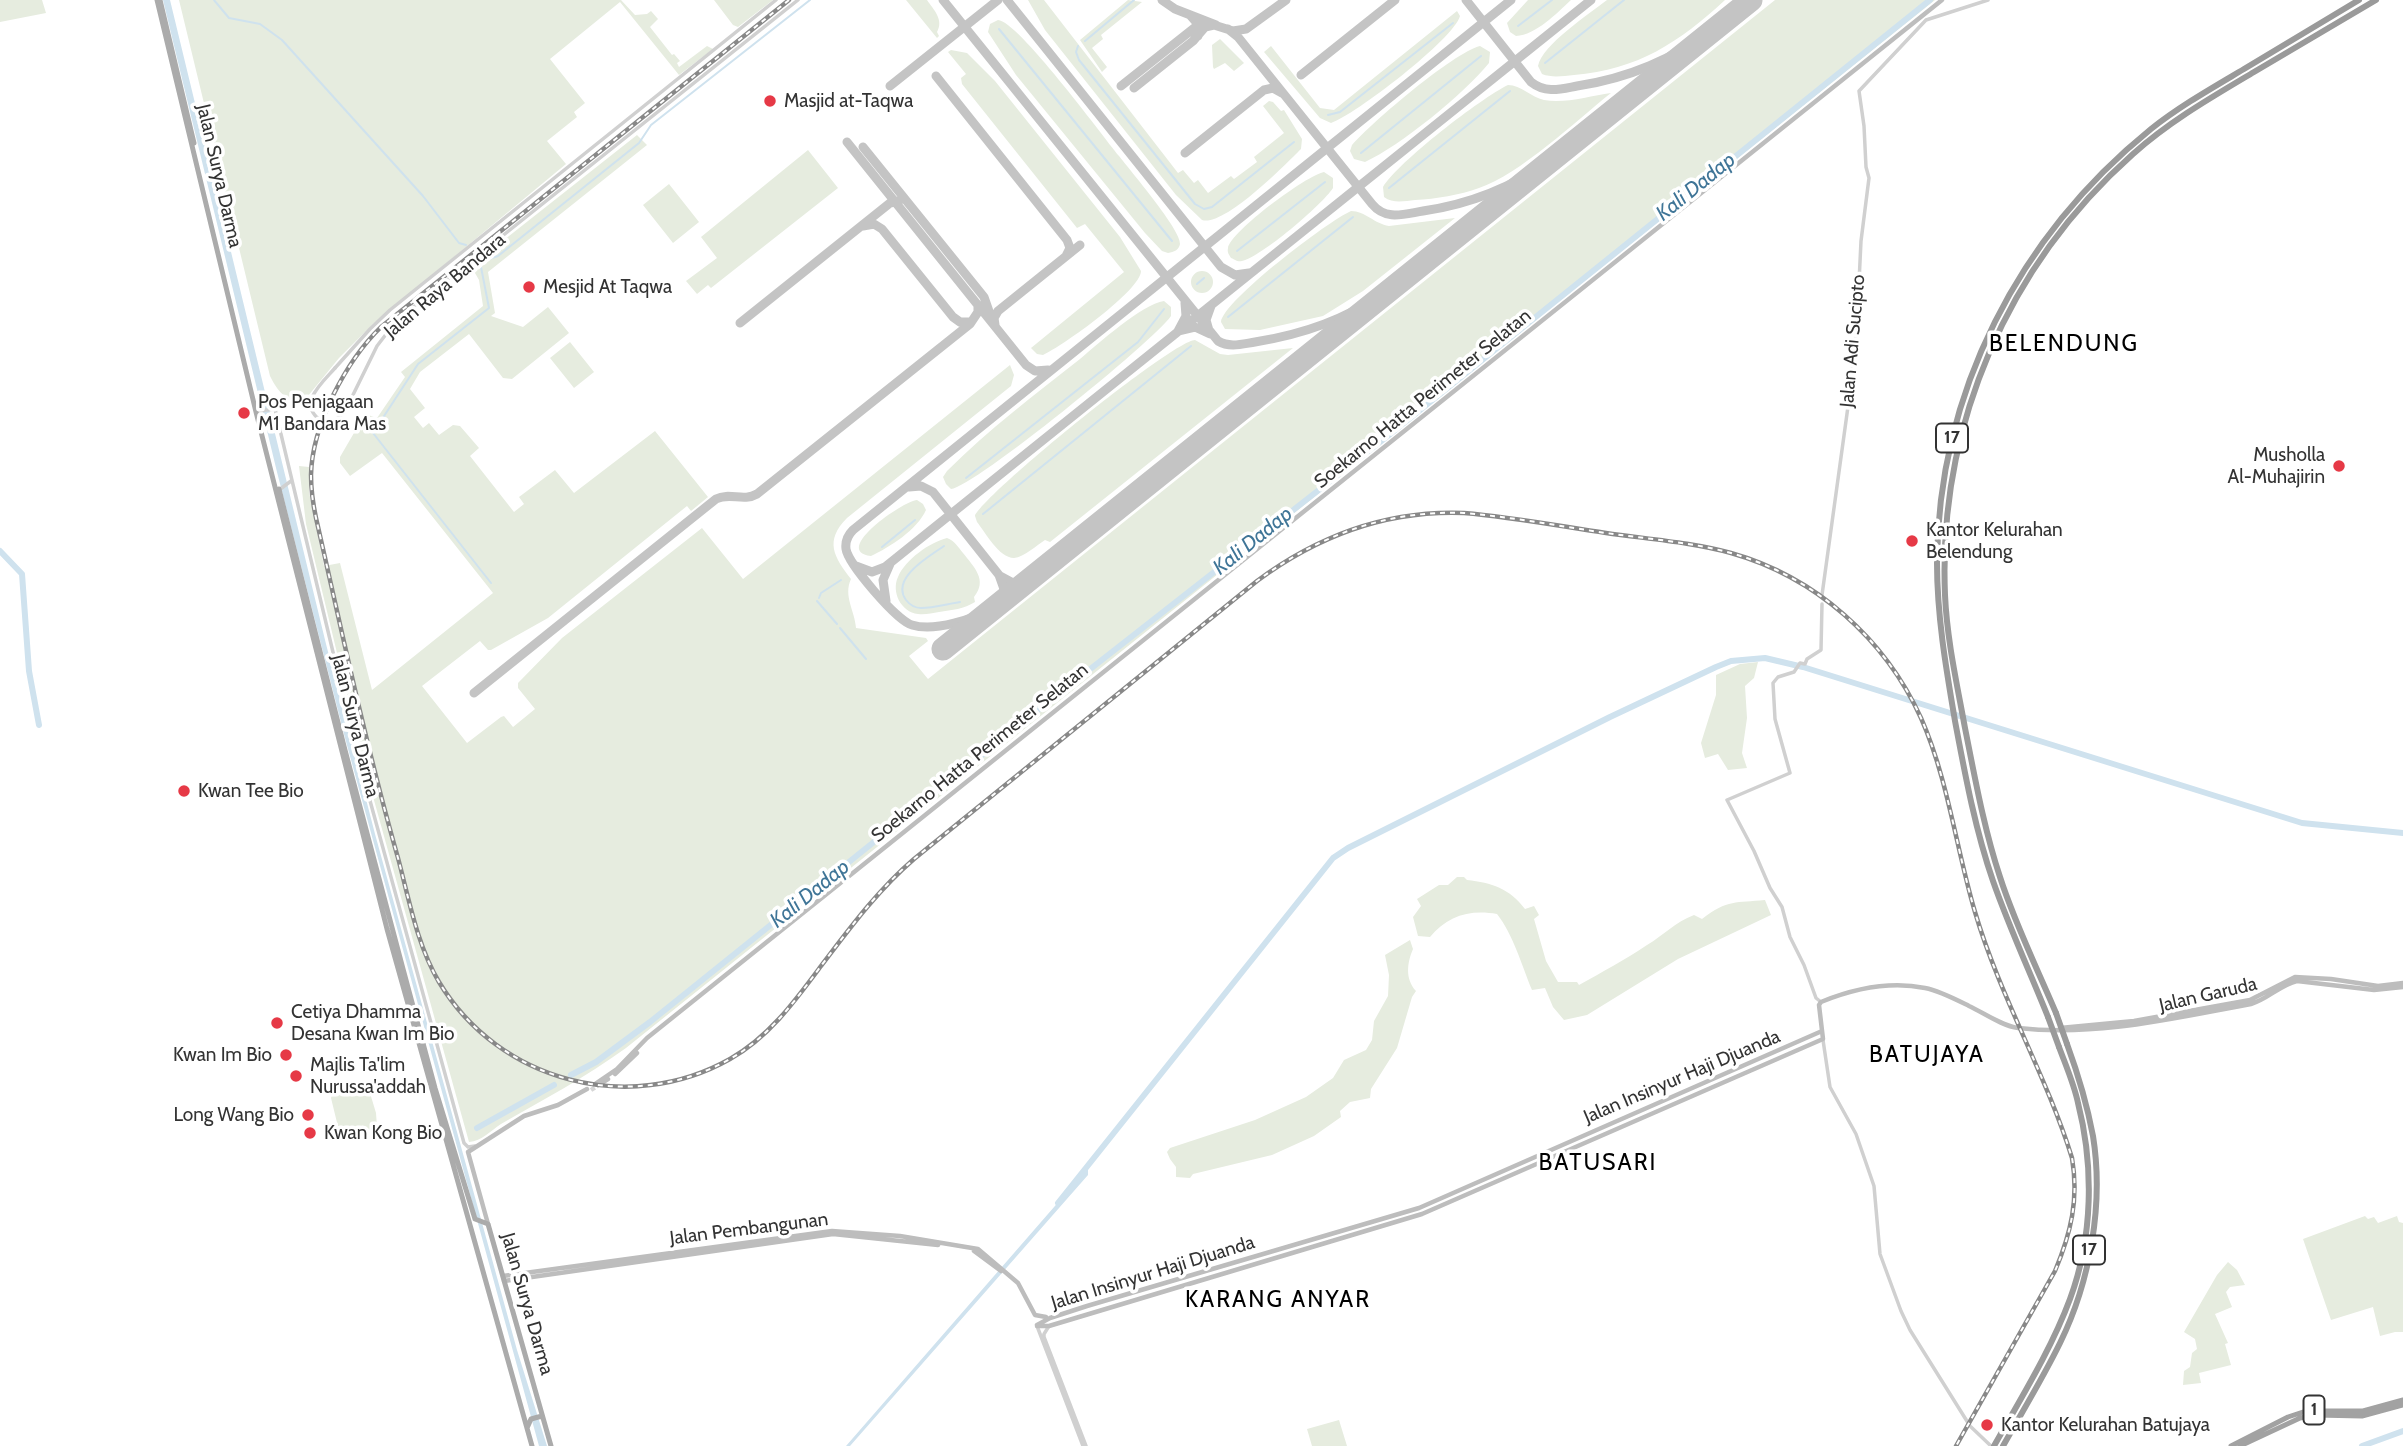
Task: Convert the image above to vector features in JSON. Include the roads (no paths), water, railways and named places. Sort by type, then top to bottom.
[{"type":"highway","name":"17","points":[[2002,1442],[2053,1340],[2071,1297],[2087,1222],[2089,1177],[2086,1139],[2078,1101],[2048,1017],[1993,881],[1971,801],[1956,727],[1941,632],[1937,564],[1942,488],[1952,438],[1971,374],[2002,305],[2022,271],[2085,195],[2130,148],[2171,114],[2359,0]]},
{"type":"highway","name":"17","points":[[2085,195],[2177,120],[2376,0]]},
{"type":"highway","name":"17","points":[[1993,1446],[2002,1442],[2060,1343],[2077,1301],[2094,1223],[2096,1177],[2093,1139],[2085,1100],[2056,1013],[2000,879],[1984,822],[1949,630],[1945,565],[1950,489],[1959,441],[1977,379],[2008,311],[2028,276],[2077,204]]},
{"type":"highway","name":"1","points":[[2238,1445],[2300,1418],[2316,1415],[2362,1416],[2403,1402]]},
{"type":"main road","name":"Jalan Surya Darma","points":[[158,0],[343,750]]},
{"type":"main road","name":"Jalan Surya Darma","points":[[158,0],[256,412],[343,750],[474,1221],[532,1446]]},
{"type":"main road","name":"Soekarno Hatta Perimeter Selatan","points":[[598,1084],[628,1063],[657,1029],[1942,0]]},
{"type":"main road","name":"Jalan Garuda","points":[[1821,1002],[1855,990],[1876,987],[1925,988],[2015,1028],[2057,1029],[2134,1024],[2203,1011],[2250,1000],[2295,977],[2378,986],[2403,985]]},
{"type":"main road","points":[[1821,1002],[1819,1005],[1823,1039]]},
{"type":"main road","name":"Jalan Insinyur Haji Djuanda","points":[[1037,1326],[1049,1326],[1205,1278],[1212,1273],[1422,1214],[1822,1031]]},
{"type":"main road","name":"Jalan Insinyur Haji Djuanda","points":[[1557,1150],[1823,1039]]},
{"type":"main road","points":[[485,1223],[467,1153],[530,1113],[564,1102],[589,1089]]},
{"type":"main road","name":"Jalan Surya Darma","points":[[474,1221],[485,1223],[504,1278],[551,1446]]},
{"type":"main road","name":"Jalan Pembangunan","points":[[504,1278],[832,1231],[900,1236],[978,1249],[1024,1290],[1035,1315],[1050,1318]]},
{"type":"main road","points":[[1203,1271],[1205,1278]]},
{"type":"main road","name":"Jalan Insinyur Haji Djuanda","points":[[1037,1326],[1050,1318],[1087,1306],[1203,1271],[1212,1273]]},
{"type":"main road","name":"Jalan Pembangunan","points":[[1005,1272],[1018,1285],[1037,1326]]},
{"type":"main road","points":[[1087,1306],[1089,1313]]},
{"type":"main road","points":[[523,1413],[531,1419]]},
{"type":"main road","points":[[531,1419],[542,1416]]},
{"type":"main road","points":[[527,1428],[531,1419]]},
{"type":"street","name":"Jalan Raya Bandara","points":[[776,0],[390,310],[318,387],[310,405],[313,413],[323,421],[333,421],[343,414],[374,352],[388,330],[407,312],[798,0]]},
{"type":"street","name":"Jalan Adi Sucipto","points":[[1822,595],[1850,392],[1861,241],[1869,178],[1864,148],[1863,115],[1858,93],[1926,20],[1988,0]]},
{"type":"street","points":[[260,410],[272,408],[341,693],[464,1143],[470,1148],[479,1144]]},
{"type":"street","points":[[280,489],[290,481]]},
{"type":"street","points":[[1821,1002],[1816,998],[1787,931],[1782,907],[1727,800],[1790,773],[1775,719],[1773,683],[1778,677],[1794,672],[1821,650],[1822,604]]},
{"type":"street","points":[[1823,1039],[1830,1087],[1856,1134],[1874,1186],[1880,1254],[1901,1311],[1916,1341],[1970,1426],[1993,1446]]},
{"type":"street","points":[[1037,1326],[1084,1446]]},
{"type":"street","points":[[1049,1326],[1044,1337],[1084,1446]]},
{"type":"water","points":[[163,0],[170,0],[326,644],[375,834],[517,1350],[547,1446],[539,1446],[345,738],[277,472]]},
{"type":"water","points":[[1088,1168],[1088,1175],[850,1446],[846,1446]]},
{"type":"waterway","points":[[214,0],[229,18],[260,24],[282,40],[423,196],[459,243],[466,245]]},
{"type":"waterway","points":[[491,583],[373,433],[418,364],[489,308],[480,262],[498,256],[639,143],[651,125],[810,0]]},
{"type":"waterway","points":[[1085,41],[1134,0]]},
{"type":"waterway","points":[[1518,26],[1552,0]]},
{"type":"waterway","points":[[1545,63],[1624,0]]},
{"type":"waterway","name":"Kali Dadap","points":[[571,1075],[596,1062],[650,1022],[1038,710],[1389,435],[1930,0]]},
{"type":"waterway","points":[[1328,115],[1340,112],[1453,23]]},
{"type":"waterway","points":[[999,29],[1172,241]]},
{"type":"waterway","points":[[1078,46],[1076,52],[1079,60],[1195,204],[1204,209],[1212,207],[1294,142]]},
{"type":"waterway","points":[[1361,153],[1481,56]]},
{"type":"waterway","points":[[1389,188],[1510,91]]},
{"type":"waterway","points":[[1237,251],[1325,182]]},
{"type":"waterway","points":[[1228,317],[1353,217]]},
{"type":"waterway","points":[[1197,284],[1204,278]]},
{"type":"waterway","points":[[966,478],[1138,342],[1164,309]]},
{"type":"waterway","points":[[983,514],[1191,346]]},
{"type":"waterway","points":[[882,547],[915,520]]},
{"type":"waterway","points":[[944,546],[914,568],[907,576],[902,592],[908,602],[919,608],[960,602]]},
{"type":"waterway","points":[[0,551],[22,574],[29,671],[39,725]]},
{"type":"waterway","points":[[819,598],[821,593],[841,580]]},
{"type":"waterway","points":[[817,601],[837,624]]},
{"type":"waterway","points":[[840,628],[866,659]]},
{"type":"waterway","points":[[1058,1203],[1333,858],[1348,848],[1610,717],[1731,661],[1765,658],[1803,667],[2302,823],[2403,833]]},
{"type":"waterway","name":"Kali Dadap","points":[[477,1128],[554,1085]]},
{"type":"waterway","points":[[2362,1446],[2403,1431]]},
{"type":"tunnel","points":[[591,1090],[600,1084]]},
{"type":"railway","points":[[789,0],[381,327],[355,357],[333,395],[317,436],[311,475],[314,507],[375,774],[414,922],[425,953],[439,982],[465,1016],[496,1044],[531,1065],[569,1079],[609,1086],[650,1085],[691,1076],[730,1059],[769,1029],[864,910],[914,859],[1257,581],[1329,538],[1381,521],[1436,513],[1464,513],[1685,543],[1731,553],[1762,564],[1819,595],[1867,637],[1906,689],[1921,718],[1938,765],[1968,888],[1985,944],[2072,1158],[2075,1188],[2072,1216],[2055,1271],[1956,1446]]},
{"type":"place","name":"Masjid at-Taqwa","points":[[770,101]]},
{"type":"place","name":"Mesjid At Taqwa","points":[[529,287]]},
{"type":"place","name":"Pos Penjagaan M1 Bandara Mas","points":[[244,413]]},
{"type":"place","name":"Musholla Al-Muhajirin","points":[[2339,466]]},
{"type":"place","name":"Kantor Kelurahan Belendung","points":[[1912,541]]},
{"type":"place","name":"Kwan Tee Bio","points":[[184,791]]},
{"type":"place","name":"Cetiya Dhamma Desana Kwan Im Bio","points":[[277,1023]]},
{"type":"place","name":"Kwan Im Bio","points":[[286,1055]]},
{"type":"place","name":"Majlis Ta'lim Nurussa'addah","points":[[296,1076]]},
{"type":"place","name":"Long Wang Bio","points":[[308,1115]]},
{"type":"place","name":"Kwan Kong Bio","points":[[310,1133]]},
{"type":"place","name":"Kantor Kelurahan Batujaya","points":[[1987,1425]]},
{"type":"district","name":"BELENDUNG","points":[[2064,344]]},
{"type":"district","name":"BATUJAYA","points":[[1927,1055]]},
{"type":"district","name":"BATUSARI","points":[[1598,1163]]},
{"type":"district","name":"KARANG ANYAR","points":[[1278,1300]]}]
